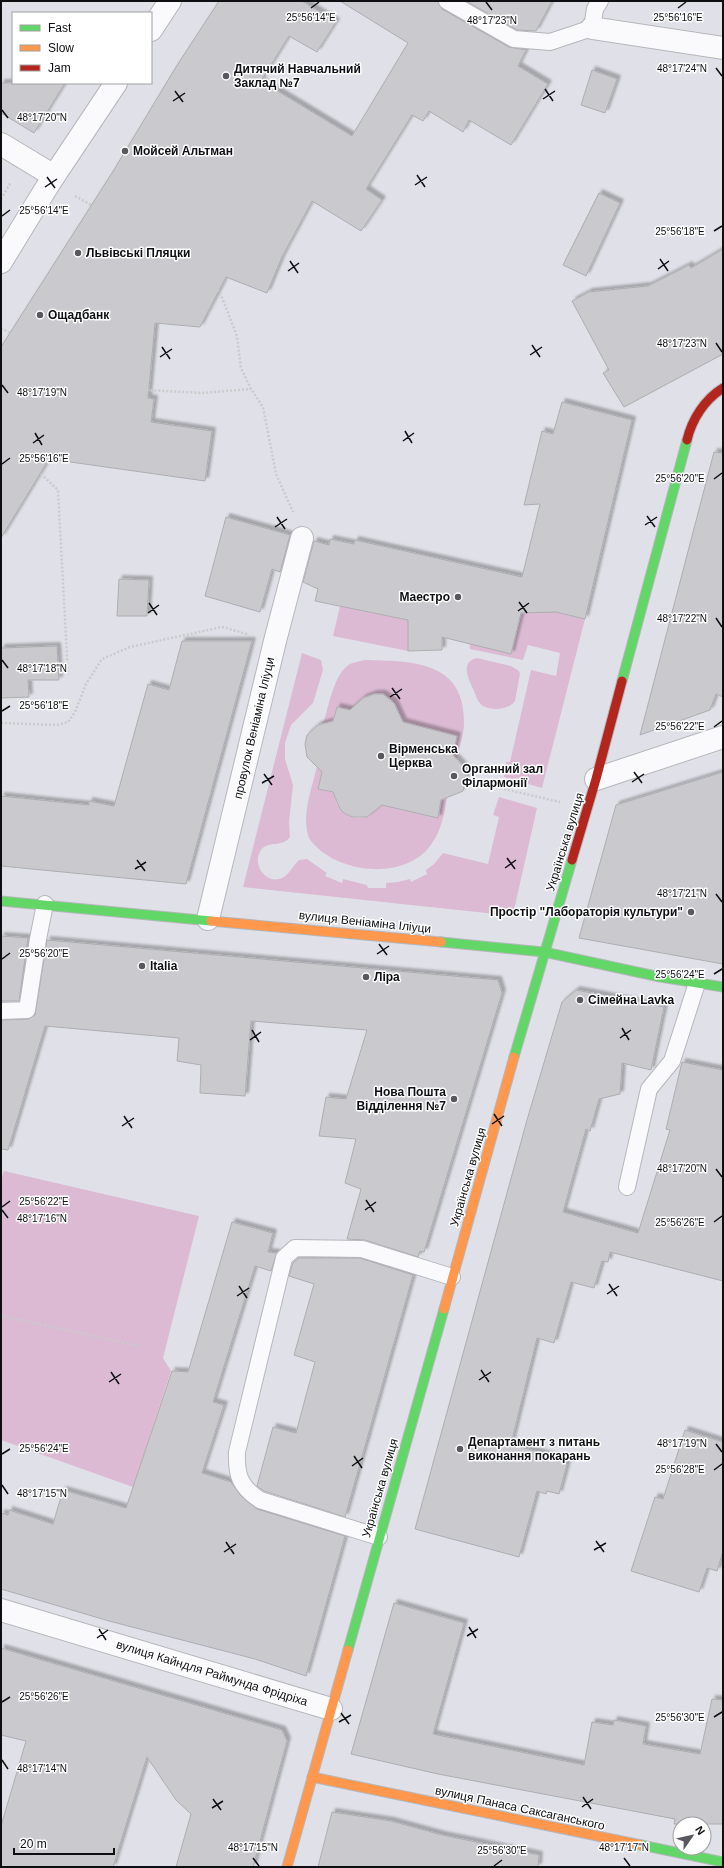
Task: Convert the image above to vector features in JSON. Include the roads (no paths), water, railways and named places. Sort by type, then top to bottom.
[{"type":"street","points":[[152,28],[170,1]]},
{"type":"street","points":[[592,28],[723,48]]},
{"type":"street","points":[[1,262],[54,176],[115,84]]},
{"type":"street","points":[[1,144],[54,176]]},
{"type":"street","name":"Українська вулиця","points":[[287,1867],[544,952],[596,779],[692,424],[713,394],[723,388]]},
{"type":"street","name":"провулок Веніаміна Іліуци","points":[[208,919],[275,641],[302,538]]},
{"type":"street","points":[[596,779],[723,737]]},
{"type":"street","name":"вулиця Веніаміна Іліуци","points":[[1,900],[544,952],[660,977],[723,987]]},
{"type":"street","name":"вулиця Кайндля Раймунда Фрідріха","points":[[1,1610],[331,1709]]},
{"type":"street","name":"вулиця Панаса Саксаганського","points":[[312,1777],[723,1862]]},
{"type":"lane","points":[[447,1],[514,39],[550,42],[592,28],[595,9],[600,1]]},
{"type":"lane","points":[[1,1011],[27,1010],[44,904]]},
{"type":"lane","points":[[627,1187],[649,1089],[672,1061],[697,983]]},
{"type":"lane","points":[[379,1537],[260,1500],[249,1493],[240,1479],[236,1468],[237,1452],[284,1258],[295,1248],[362,1249],[452,1277]]},
{"type":"place","name":"Дитячий Навчальний Заклад №7","points":[[226,76]]},
{"type":"place","name":"Мойсей Альтман","points":[[125,151]]},
{"type":"place","name":"Львівські Пляцки","points":[[78,253]]},
{"type":"place","name":"Ощадбанк","points":[[40,315]]},
{"type":"place","name":"Маестро","points":[[458,597]]},
{"type":"place","name":"Вірменська Церква","points":[[381,756]]},
{"type":"place","name":"Органний зал Філармонії","points":[[454,776]]},
{"type":"place","name":"Простір \"Лабораторія культури\"","points":[[691,912]]},
{"type":"place","name":"Italia","points":[[142,966]]},
{"type":"place","name":"Ліра","points":[[366,977]]},
{"type":"place","name":"Сімейна Lavka","points":[[580,1000]]},
{"type":"place","name":"Нова Пошта Відділення №7","points":[[454,1099]]},
{"type":"place","name":"Департамент з питань виконання покарань","points":[[460,1449]]}]
